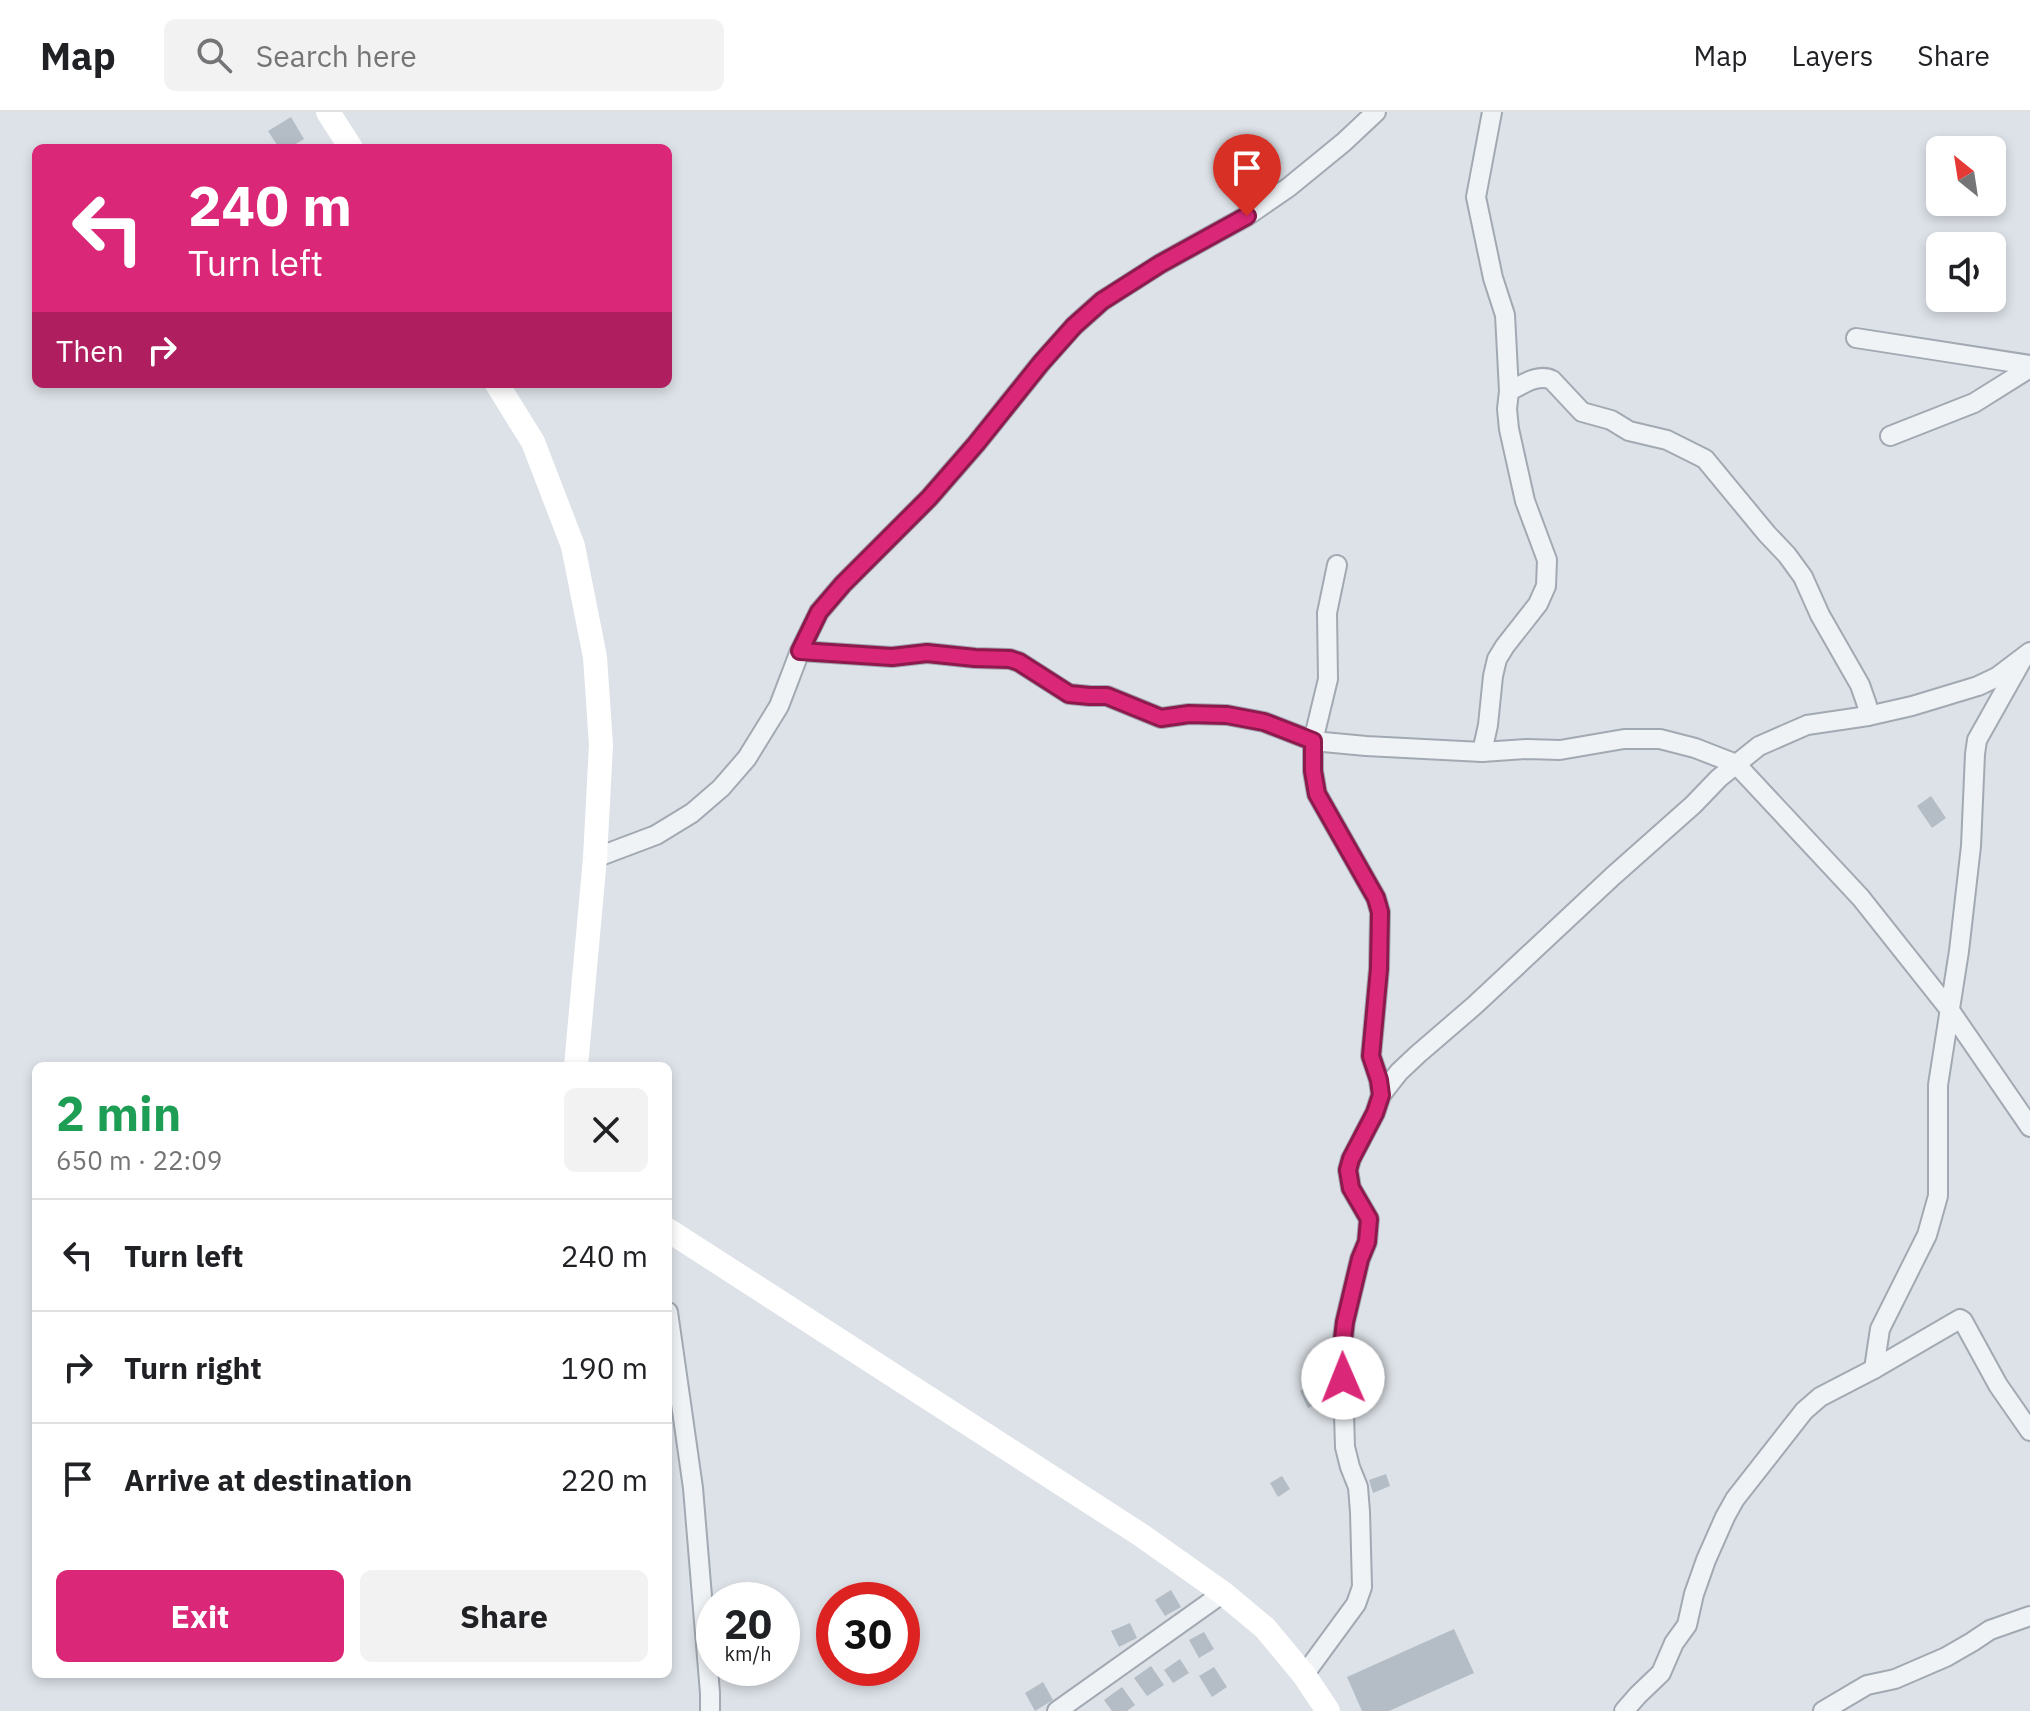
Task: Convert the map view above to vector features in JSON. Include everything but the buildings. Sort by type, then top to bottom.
[{"type":"main road","points":[[328,112],[348,144]]},
{"type":"main road","points":[[499,388],[533,442],[573,546],[595,657],[601,745],[595,858],[576,1062]]},
{"type":"main road","points":[[672,1233],[1141,1535],[1223,1593],[1265,1628],[1304,1675],[1328,1711]]},
{"type":"street","points":[[595,858],[656,835],[692,813],[721,788],[747,758],[779,706],[819,612],[929,498],[1074,326],[1102,301],[1160,264],[1247,216],[1289,187],[1376,112]]},
{"type":"street","points":[[1482,752],[1497,659],[1538,604],[1546,586],[1547,560],[1525,501],[1509,429],[1505,315],[1493,278],[1476,197],[1492,112]]},
{"type":"street","points":[[1856,338],[2030,366]]},
{"type":"street","points":[[1890,436],[1974,403],[2030,366]]},
{"type":"street","points":[[1509,391],[1547,377],[1582,412],[1611,420],[1629,431],[1667,440],[1705,459],[1803,577],[1820,615],[1860,685],[1868,716]]},
{"type":"street","points":[[1337,565],[1327,613],[1328,679],[1313,741],[1313,771],[1317,794],[1376,898],[1380,912],[1379,969],[1371,1056],[1381,1095]]},
{"type":"street","points":[[800,651],[892,657],[927,653],[1010,659],[1069,694],[1107,696],[1161,718],[1189,714],[1227,715],[1264,722],[1313,741],[1482,752],[1560,750],[1624,739],[1660,739],[1695,748],[1736,764],[1861,898],[1949,1009],[2030,1127]]},
{"type":"street","points":[[1304,1675],[1356,1604],[1362,1587],[1358,1487],[1345,1447],[1342,1347],[1346,1314],[1367,1242],[1369,1219],[1351,1188],[1348,1170],[1381,1095],[1408,1063],[1759,746],[1807,725],[1912,706],[1978,686],[1997,677],[2027,655]]},
{"type":"street","points":[[1874,1369],[1880,1329],[1927,1235],[1938,1196],[1938,1085],[1959,951],[1971,846],[1977,740],[2027,655]]},
{"type":"street","points":[[1624,1711],[1661,1673],[1674,1643],[1687,1625],[1706,1560],[1735,1499],[1804,1411],[1820,1397],[1960,1319],[1998,1385],[2030,1431]]},
{"type":"street","points":[[672,1340],[693,1488],[710,1711]]},
{"type":"street","points":[[1057,1711],[1223,1593]]},
{"type":"street","points":[[1823,1711],[1867,1685],[1895,1679],[1946,1657],[1990,1630],[2030,1616]]},
{"type":"route","points":[[1247,216],[1160,264],[1102,301],[1074,326],[929,498],[819,612],[800,651],[892,657],[927,653],[1010,659],[1069,694],[1107,696],[1161,718],[1182,714],[1227,715],[1264,722],[1313,741],[1317,794],[1376,898],[1380,912],[1379,969],[1371,1056],[1381,1095],[1348,1170],[1351,1188],[1369,1219],[1367,1242],[1345,1322],[1343,1378]]}]
